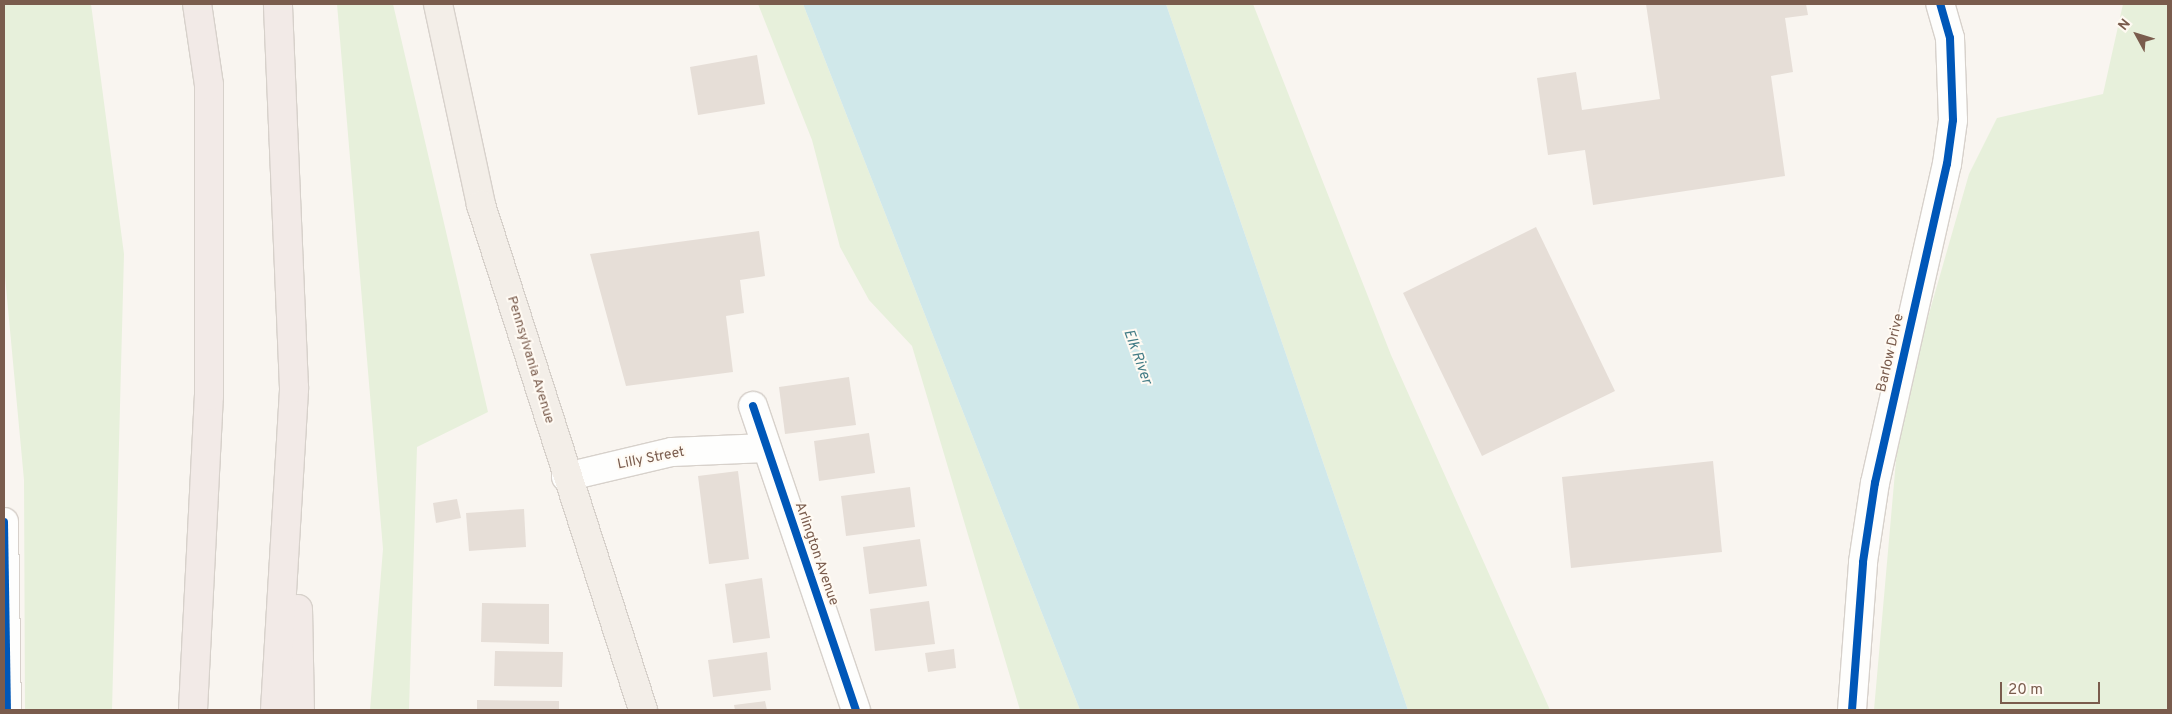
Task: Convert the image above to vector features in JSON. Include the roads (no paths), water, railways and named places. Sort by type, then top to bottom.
[{"type":"highway","points":[[193,710],[209,396],[209,85],[198,4]]},
{"type":"highway","points":[[278,4],[294,388],[300,710]]},
{"type":"highway","points":[[276,710],[294,388]]},
{"type":"main road","name":"Pennsylvania Avenue","points":[[438,4],[481,205],[640,707]]},
{"type":"street","name":"Barlow Drive","points":[[1852,710],[1863,562],[1875,483],[1947,164],[1953,120],[1950,38],[1940,4]]},
{"type":"street","name":"Arlington Avenue","points":[[753,406],[856,710]]},
{"type":"street","name":"Lilly Street","points":[[566,477],[672,452],[766,448]]},
{"type":"street","points":[[4,522],[7,710]]},
{"type":"water","name":"Elk River","points":[[803,4],[1166,4],[1408,710],[1080,710]]}]
